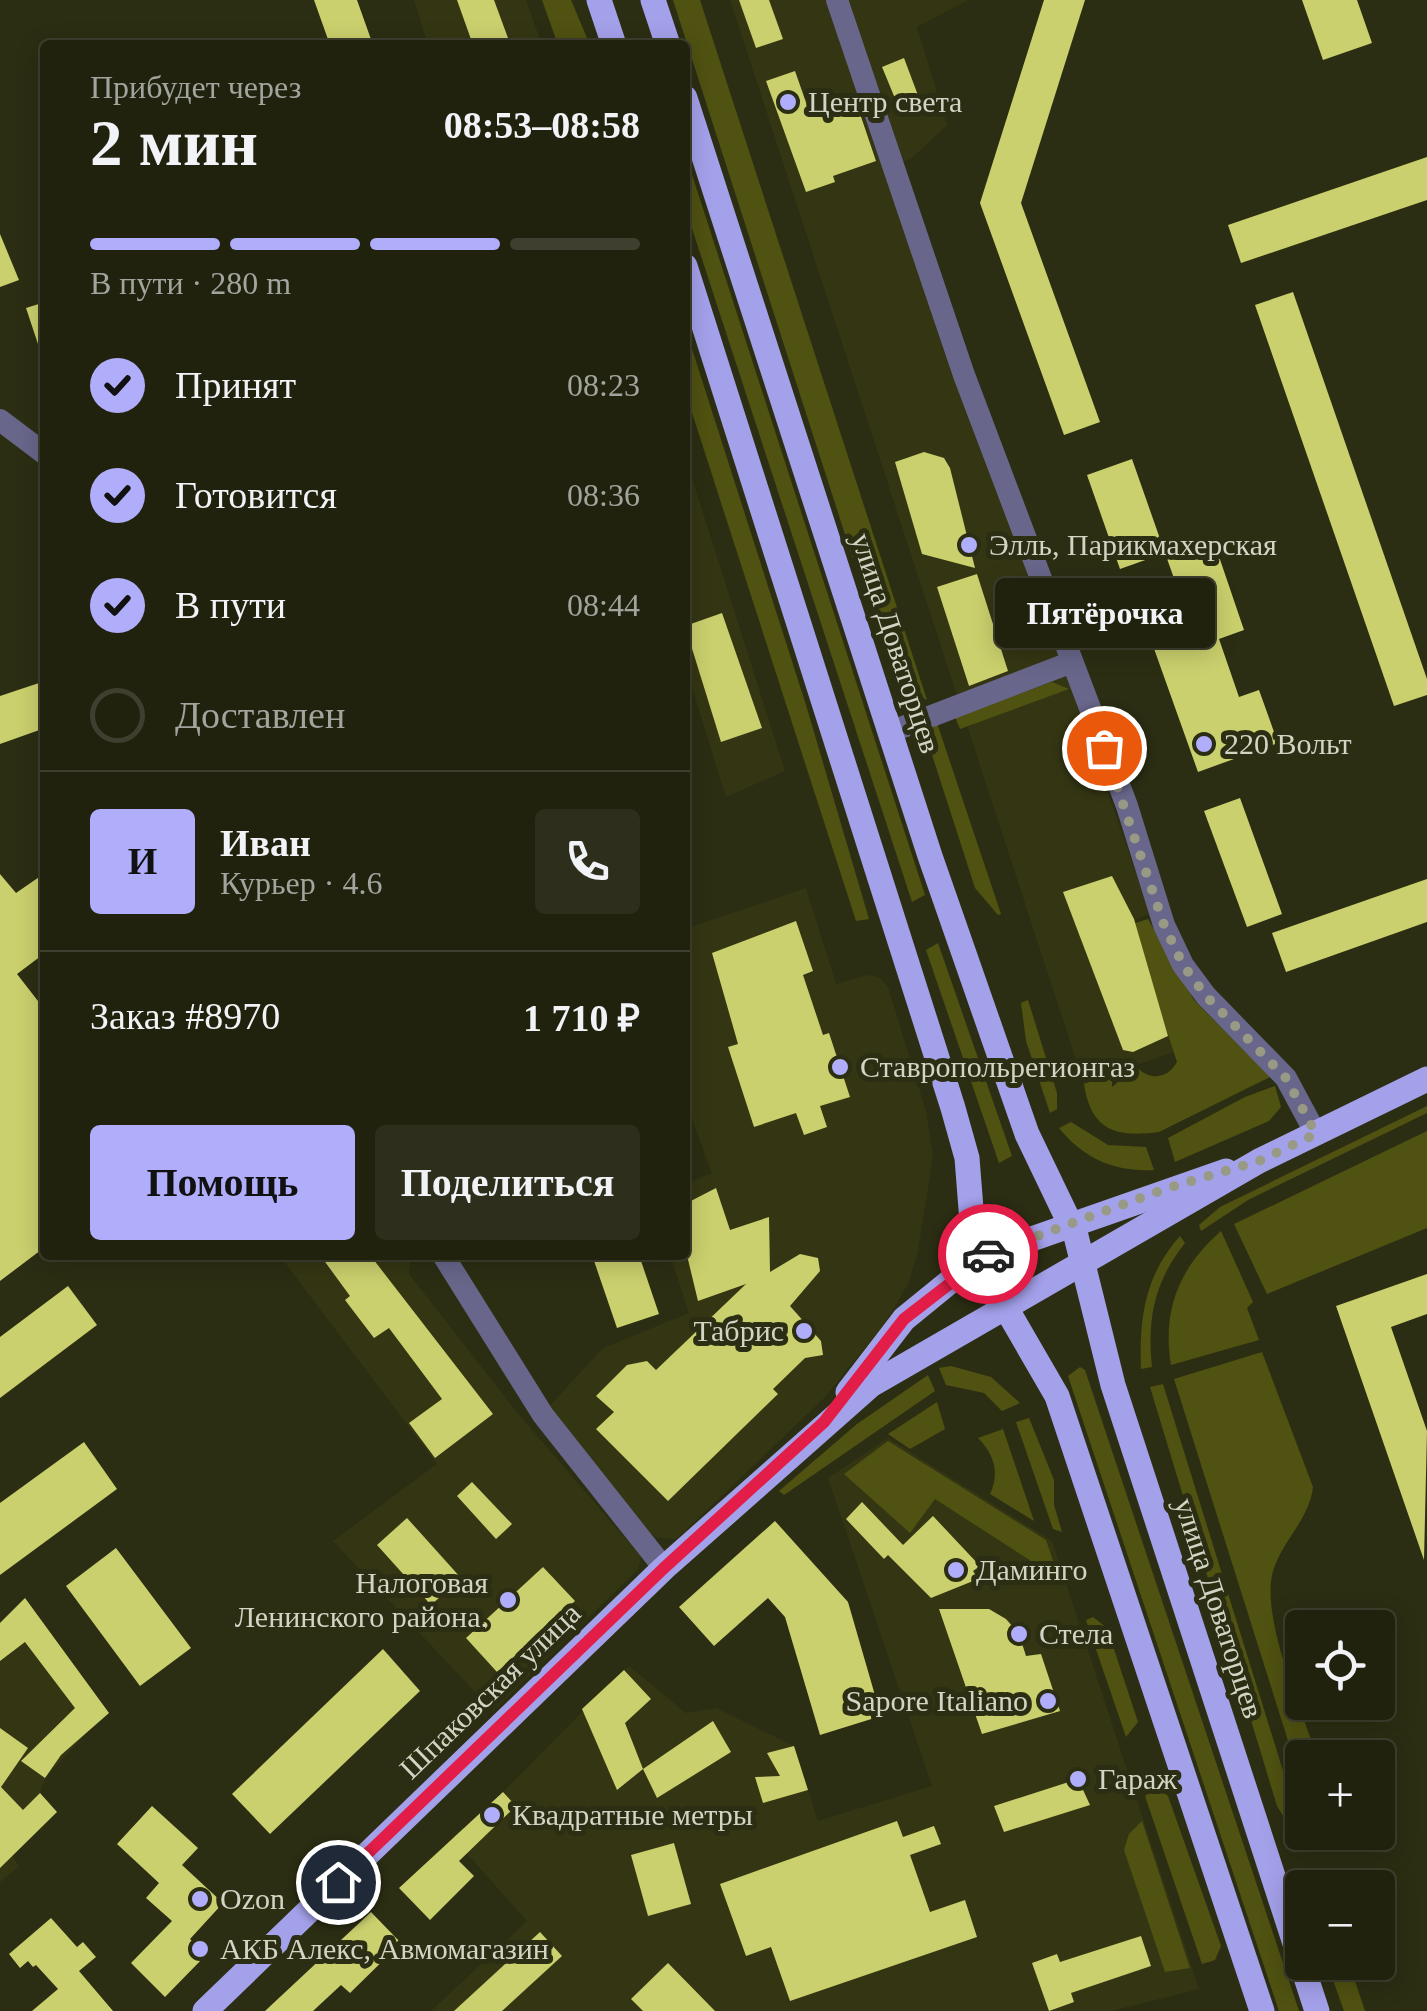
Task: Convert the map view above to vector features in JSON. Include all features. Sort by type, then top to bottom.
[{"type":"main road","points":[[600,0],[612,40]]},
{"type":"main road","points":[[654,0],[666,40]]},
{"type":"main road","name":"улица Доваторцев","points":[[690,113],[890,732],[1026,1134],[1061,1201],[1087,1278],[1117,1397],[1317,2011]]},
{"type":"main road","points":[[690,282],[953,1108],[966,1158],[977,1246],[1012,1322],[1057,1396],[1262,2011]]},
{"type":"main road","name":"Шпаковская улица","points":[[205,2011],[664,1568],[824,1422],[897,1368],[1176,1212],[1259,1161],[1427,1079]]},
{"type":"main road","name":"Шпаковская улица","points":[[824,1422],[904,1319],[977,1246],[1259,1161]]},
{"type":"street","points":[[837,0],[964,375],[1126,806],[1164,925],[1183,965],[1206,996],[1286,1078],[1316,1134]]},
{"type":"street","points":[[0,420],[40,450]]},
{"type":"street","points":[[890,732],[1072,662]]},
{"type":"street","points":[[446,1260],[543,1414],[664,1568]]},
{"type":"shaded area","points":[[414,0],[526,0],[540,40],[426,40]]},
{"type":"shaded area","points":[[542,0],[571,0],[588,40],[556,40]]},
{"type":"shaded area","points":[[673,0],[700,0],[927,700],[909,691],[852,556],[690,53],[690,40],[686,40]]},
{"type":"shaded area","points":[[730,0],[968,0],[917,27],[947,125],[911,159],[890,165],[1150,914],[1135,920],[1181,1049],[1084,1084]]},
{"type":"shaded area","points":[[690,168],[925,895],[912,902],[690,222]]},
{"type":"shaded area","points":[[690,343],[806,705],[869,919],[856,921],[690,406]]},
{"type":"shaded area","points":[[690,472],[785,771],[726,797],[690,681]]},
{"type":"shaded area","points":[[1052,682],[1069,689],[960,729],[955,717]]},
{"type":"shaded area","points":[[936,720],[1001,914],[998,915],[975,888],[925,733]]},
{"type":"shaded area","points":[[806,888],[836,984],[868,975],[879,977],[888,987],[926,1111],[933,1155],[918,1251],[908,1284],[885,1323],[824,1398],[675,1539],[658,1538],[644,1530],[547,1409],[603,1348],[689,1313],[672,1260],[690,1260],[690,1182],[712,1173],[690,1114],[690,927]]},
{"type":"shaded area","points":[[1148,919],[1194,1000],[1270,1077],[1159,1132],[1130,1134],[1099,1121],[1087,1100],[1084,1084],[1112,1074],[1112,1087],[1136,1067],[1147,1075],[1158,1076],[1177,1062],[1132,924]]},
{"type":"shaded area","points":[[938,943],[1012,1156],[999,1163],[926,950]]},
{"type":"shaded area","points":[[1028,1000],[1057,1093],[1057,1109],[1050,1113],[1026,1041],[1021,1003]]},
{"type":"shaded area","points":[[1275,1086],[1281,1107],[1269,1121],[1175,1162],[1168,1138],[1245,1097]]},
{"type":"shaded area","points":[[1427,1106],[1427,1113],[1248,1200],[1201,1231],[1199,1225],[1220,1207]]},
{"type":"shaded area","points":[[1071,1122],[1108,1145],[1146,1147],[1154,1170],[1113,1166],[1090,1155],[1059,1128]]},
{"type":"shaded area","points":[[1427,1131],[1427,1228],[1267,1294],[1234,1224]]},
{"type":"shaded area","points":[[1221,1231],[1253,1302],[1247,1308],[1259,1340],[1171,1365],[1169,1326],[1177,1291],[1194,1260]]},
{"type":"shaded area","points":[[1180,1236],[1185,1243],[1166,1272],[1155,1302],[1152,1367],[1141,1369],[1141,1332],[1147,1298],[1159,1266]]},
{"type":"shaded area","points":[[283,1260],[410,1260],[409,1274],[515,1410],[641,1557],[638,1569],[493,1711],[333,1541],[437,1464]]},
{"type":"shaded area","points":[[1262,1352],[1313,1487],[1307,1509],[1277,1560],[1271,1591],[1272,1613],[1285,1664],[1285,1720],[1304,1720],[1311,1740],[1288,1740],[1174,1379]]},
{"type":"shaded area","points":[[951,1366],[991,1377],[1020,1403],[1002,1411],[984,1393],[946,1385],[939,1368]]},
{"type":"shaded area","points":[[1080,1367],[1085,1370],[1285,1969],[1285,1980],[1289,1980],[1299,2011],[1279,2011],[1068,1376]]},
{"type":"shaded area","points":[[928,1375],[935,1391],[784,1495],[779,1491],[857,1424]]},
{"type":"shaded area","points":[[1163,1384],[1285,1777],[1285,1819],[1277,1806],[1150,1387]]},
{"type":"shaded area","points":[[937,1402],[945,1429],[910,1449],[888,1434]]},
{"type":"shaded area","points":[[1029,1418],[1054,1480],[1054,1505],[1062,1532],[1053,1529],[1016,1422]]},
{"type":"shaded area","points":[[1003,1429],[1034,1521],[990,1494],[994,1464],[978,1438]]},
{"type":"shaded area","points":[[888,1438],[1052,1541],[1199,1989],[1111,2011],[431,2011],[527,1921],[452,1837],[468,1825],[515,1806],[503,1792],[583,1711],[617,1789],[625,1723],[651,1699],[624,1670],[629,1666],[686,1713],[716,1708],[794,1746],[818,1821],[932,1786],[828,1478]]},
{"type":"shaded area","points":[[888,1441],[1046,1540],[1059,1579],[935,1499],[910,1533],[844,1474]]},
{"type":"shaded area","points":[[25,1598],[90,1729],[45,1778],[40,1793],[57,1812],[12,1855],[19,1867],[0,1882],[0,1623]]},
{"type":"shaded area","points":[[1093,1617],[1107,1628],[1138,1722],[1126,1737],[1086,1620]]},
{"type":"shaded area","points":[[1157,1787],[1168,1796],[1221,1946],[1215,1960],[1202,1964],[1145,1796]]},
{"type":"shaded area","points":[[1142,1821],[1190,1968],[1165,1972],[1124,1850],[1129,1834]]},
{"type":"shaded area","points":[[1333,1980],[1355,1980],[1365,2011],[1344,2011]]},
{"type":"building","points":[[314,0],[357,0],[371,40],[328,40]]},
{"type":"building","points":[[457,0],[494,0],[508,38],[471,40]]},
{"type":"building","points":[[739,0],[769,0],[783,39],[756,48]]},
{"type":"building","points":[[1044,0],[1085,0],[1021,203],[1100,422],[1064,435],[980,203]]},
{"type":"building","points":[[1302,0],[1357,0],[1372,43],[1323,60]]},
{"type":"building","points":[[904,58],[925,114],[899,108],[882,67]]},
{"type":"building","points":[[795,71],[809,111],[854,96],[876,161],[833,176],[835,182],[806,192],[766,81]]},
{"type":"building","points":[[1427,157],[1427,200],[1241,263],[1228,225]]},
{"type":"building","points":[[0,234],[19,280],[0,287]]},
{"type":"building","points":[[1293,292],[1427,679],[1427,695],[1394,706],[1255,305]]},
{"type":"building","points":[[40,304],[40,350],[26,308]]},
{"type":"building","points":[[924,452],[944,458],[950,468],[975,568],[922,554],[895,462]]},
{"type":"building","points":[[1132,459],[1165,553],[1120,569],[1087,475]]},
{"type":"building","points":[[1212,536],[1244,630],[1219,639],[1239,697],[1259,690],[1278,743],[1198,772],[1147,629],[1187,615],[1165,553]]},
{"type":"building","points":[[977,574],[1008,671],[969,686],[937,587]]},
{"type":"building","points":[[722,613],[762,728],[721,742],[690,642],[690,624]]},
{"type":"building","points":[[40,683],[40,730],[0,744],[0,696]]},
{"type":"building","points":[[1240,798],[1282,914],[1247,927],[1204,811]]},
{"type":"building","points":[[0,874],[16,893],[40,876],[40,957],[17,974],[40,1004],[40,1251],[0,1281]]},
{"type":"building","points":[[1112,876],[1134,919],[1168,1036],[1133,1052],[1123,1050],[1063,892]]},
{"type":"building","points":[[1427,879],[1427,922],[1286,972],[1272,933]]},
{"type":"building","points":[[796,921],[813,971],[803,975],[823,1035],[829,1033],[850,1097],[820,1106],[827,1127],[804,1135],[796,1113],[754,1127],[728,1047],[738,1044],[712,953]]},
{"type":"building","points":[[716,1188],[730,1230],[769,1217],[770,1272],[800,1254],[818,1258],[820,1271],[790,1306],[821,1341],[823,1355],[805,1358],[773,1389],[778,1394],[668,1501],[596,1429],[614,1412],[596,1396],[627,1365],[647,1361],[656,1370],[746,1284],[698,1301],[688,1260],[690,1201]]},
{"type":"building","points":[[324,1260],[374,1260],[493,1414],[435,1458],[409,1423],[442,1399],[389,1328],[374,1338],[345,1300],[350,1296]]},
{"type":"building","points":[[594,1260],[641,1260],[659,1314],[617,1328]]},
{"type":"building","points":[[1427,1274],[1427,1314],[1391,1327],[1427,1431],[1424,1560],[1336,1306]]},
{"type":"building","points":[[68,1286],[97,1325],[0,1398],[0,1337]]},
{"type":"building","points":[[84,1442],[117,1489],[0,1575],[0,1503]]},
{"type":"building","points":[[472,1482],[512,1524],[496,1539],[457,1496]]},
{"type":"building","points":[[862,1502],[903,1545],[933,1516],[980,1566],[973,1571],[978,1579],[931,1598],[888,1555],[884,1559],[846,1519]]},
{"type":"building","points":[[407,1518],[461,1578],[431,1605],[377,1545]]},
{"type":"building","points":[[775,1521],[848,1602],[881,1716],[820,1735],[785,1617],[768,1598],[714,1646],[679,1607]]},
{"type":"building","points":[[116,1548],[191,1648],[140,1686],[66,1586]]},
{"type":"building","points":[[543,1567],[575,1601],[497,1672],[466,1638]]},
{"type":"building","points":[[25,1598],[109,1713],[61,1755],[45,1778],[21,1761],[75,1708],[25,1642],[0,1661],[0,1623]]},
{"type":"building","points":[[939,1609],[989,1609],[1006,1619],[1019,1634],[1026,1656],[1041,1654],[1060,1711],[982,1734]]},
{"type":"building","points":[[383,1649],[420,1691],[270,1834],[232,1794]]},
{"type":"building","points":[[624,1670],[651,1699],[625,1723],[643,1769],[617,1790],[582,1709]]},
{"type":"building","points":[[713,1721],[731,1752],[657,1798],[643,1769]]},
{"type":"building","points":[[0,1728],[28,1748],[1,1787],[23,1810],[40,1793],[57,1812],[0,1868]]},
{"type":"building","points":[[794,1746],[808,1790],[763,1803],[755,1777],[780,1776],[767,1753]]},
{"type":"building","points":[[1078,1779],[1090,1805],[1004,1832],[994,1806]]},
{"type":"building","points":[[503,1792],[516,1806],[459,1861],[474,1876],[430,1920],[399,1888]]},
{"type":"building","points":[[152,1806],[198,1848],[182,1865],[223,1903],[190,1939],[206,1955],[165,1997],[131,1963],[172,1921],[146,1898],[159,1883],[117,1844]]},
{"type":"building","points":[[897,1821],[903,1837],[934,1826],[941,1844],[910,1855],[930,1912],[965,1900],[977,1937],[790,2001],[771,1947],[746,1956],[720,1884]]},
{"type":"building","points":[[674,1843],[691,1904],[648,1916],[631,1855]]},
{"type":"building","points":[[371,1912],[401,1943],[350,1993],[341,1985],[313,2011],[265,2011]]},
{"type":"building","points":[[51,1918],[77,1947],[83,1942],[96,1957],[79,1971],[113,2011],[32,2011],[58,1989],[36,1965],[33,1967],[28,1961],[20,1968],[9,1954]]},
{"type":"building","points":[[540,1932],[562,1956],[502,2011],[454,2011]]},
{"type":"building","points":[[1141,1936],[1151,1966],[1071,1993],[1074,2002],[1049,2011],[1032,1963],[1057,1954],[1060,1962]]},
{"type":"building","points":[[668,1963],[715,2011],[643,2011],[631,1999]]},
{"type":"way so far","points":[[988,1254],[1168,1188],[1259,1161],[1316,1134],[1286,1078],[1206,996],[1183,965],[1164,925],[1104,748]]},
{"type":"place","name":"Центр света","points":[[788,102]]},
{"type":"place","name":"Элль, Парикмахерская","points":[[969,545]]},
{"type":"place","name":"220 Вольт","points":[[1204,744]]},
{"type":"place","name":"Пятёрочка","points":[[1104,748]]},
{"type":"place","name":"Ставропольрегионгаз","points":[[840,1067]]},
{"type":"place","name":"Табрис","points":[[804,1331]]},
{"type":"place","name":"Даминго","points":[[956,1570]]},
{"type":"place","name":"Налоговая Ленинского района.","points":[[508,1600]]},
{"type":"place","name":"Стела","points":[[1019,1634]]},
{"type":"place","name":"Sapore Italiano","points":[[1048,1701]]},
{"type":"place","name":"Гараж","points":[[1078,1779]]},
{"type":"place","name":"Квадратные метры","points":[[492,1815]]},
{"type":"place","name":"Ozon","points":[[200,1899]]},
{"type":"place","name":"АКБ Алекс, Авмомагазин","points":[[200,1949]]},
{"type":"route","points":[[338,1882],[664,1568],[824,1422],[904,1319],[988,1254]]}]
